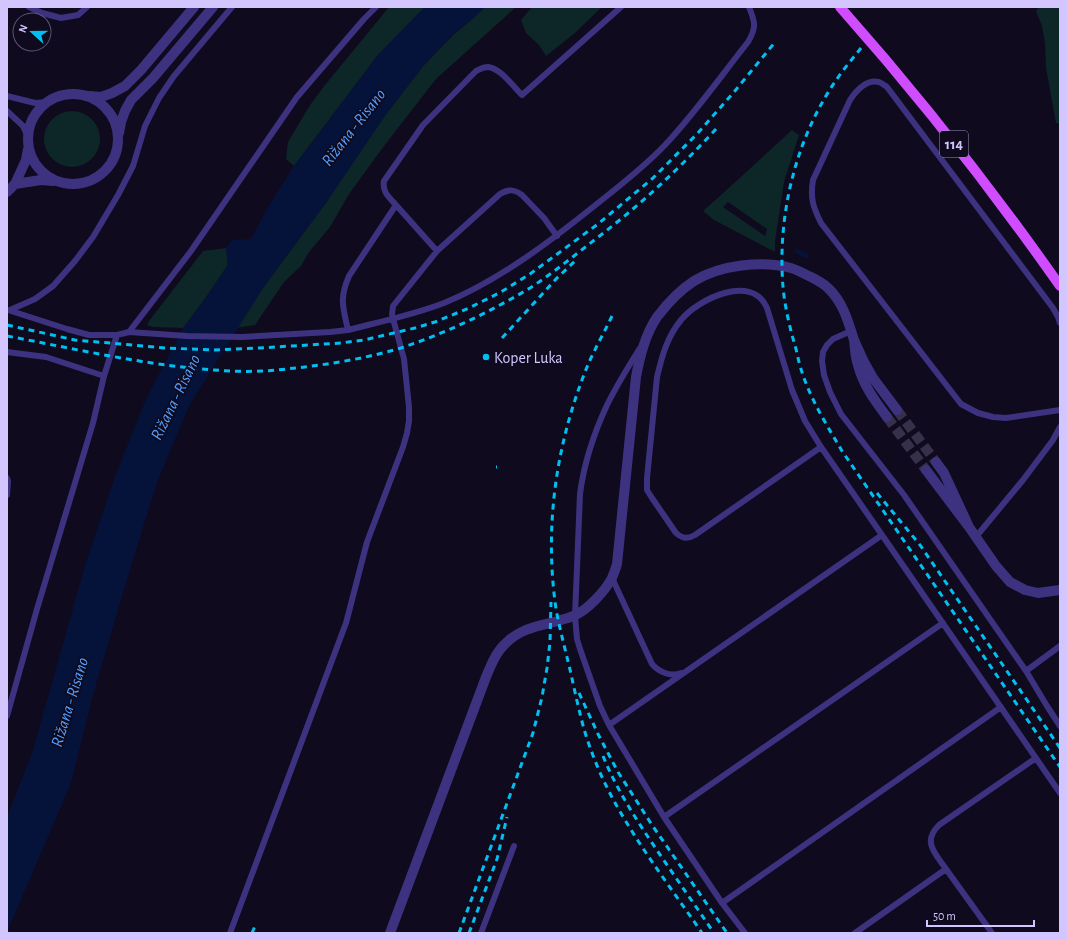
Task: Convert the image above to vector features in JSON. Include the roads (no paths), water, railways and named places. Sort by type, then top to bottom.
[{"type":"main road","name":"114","points":[[840,7],[884,57],[935,120],[1003,208],[1060,286]]},
{"type":"street","points":[[11,188],[26,160],[30,126],[40,109],[57,97],[67,94],[101,97],[125,86],[141,70],[194,7]]},
{"type":"street","points":[[11,188],[41,180],[68,185],[81,184],[93,180],[104,173],[112,163],[117,151],[121,122],[131,100],[153,78],[213,7]]},
{"type":"street","points":[[87,96],[98,101],[112,116],[117,126],[118,139]]},
{"type":"street","points":[[28,147],[36,166],[45,175],[56,182]]},
{"type":"street","points":[[390,933],[486,677],[496,655],[505,644],[516,635],[534,626],[559,621],[574,616],[595,600],[612,578],[618,564],[636,377],[640,357],[646,337],[657,318],[667,305],[694,281],[727,268],[746,265],[782,266],[793,268],[820,282],[828,288],[840,304],[864,362],[873,378],[897,410]]},
{"type":"street","points":[[853,336],[858,365],[865,384],[887,418]]},
{"type":"street","points":[[936,462],[944,474],[968,527]]},
{"type":"street","points":[[926,470],[996,566],[1010,582],[1025,590],[1038,593],[1060,590]]},
{"type":"lane","points":[[29,7],[61,18],[78,15],[87,7]]},
{"type":"lane","points":[[8,310],[35,299],[53,286],[75,261],[93,237],[133,166],[145,126],[159,98],[174,76],[232,7]]},
{"type":"lane","points":[[130,332],[191,252],[297,97],[376,7]]},
{"type":"lane","points":[[437,251],[384,191],[383,186],[387,176],[423,125],[476,71],[482,68],[494,68],[522,94],[621,7]]},
{"type":"lane","points":[[8,310],[89,335],[117,335],[130,332],[242,338],[348,330],[392,319],[443,303],[478,287],[526,258],[557,236],[632,175],[664,146],[689,117],[753,34],[755,26],[754,19],[749,7]]},
{"type":"lane","points":[[1060,323],[1053,308],[887,87],[880,82],[872,82],[864,85],[855,92],[814,180],[811,192],[812,202],[821,223],[961,404],[978,413],[993,418],[1006,418],[1060,410]]},
{"type":"lane","points":[[7,96],[36,103],[48,102]]},
{"type":"lane","points":[[7,111],[23,126],[28,136]]},
{"type":"lane","points":[[230,933],[346,623],[367,542],[407,433],[409,407],[404,359],[392,319],[392,310],[395,302],[437,251],[500,194],[509,190],[518,192],[522,195],[544,218],[557,236]]},
{"type":"lane","points":[[348,330],[342,303],[344,286],[348,276],[396,205]]},
{"type":"lane","points":[[822,447],[696,535],[690,538],[685,538],[676,533],[647,490],[647,478],[657,377],[666,345],[671,334],[682,319],[692,309],[704,301],[721,294],[746,291],[760,296],[764,301],[792,390],[805,421],[1060,793]]},
{"type":"lane","points":[[7,716],[37,609],[93,423],[104,376],[117,335]]},
{"type":"lane","points":[[853,336],[833,339],[823,352],[822,361],[824,375],[830,392],[841,414],[904,495],[1026,671],[1060,726]]},
{"type":"lane","points":[[646,337],[619,382],[607,406],[586,463],[580,494],[574,616],[577,639],[600,706],[609,725],[664,816],[722,903],[745,933]]},
{"type":"lane","points":[[7,352],[46,357],[104,376]]},
{"type":"lane","points":[[975,538],[1023,480],[1060,427]]},
{"type":"lane","points":[[7,478],[7,496]]},
{"type":"lane","points":[[609,725],[882,535]]},
{"type":"lane","points":[[612,578],[652,664],[657,670],[663,673],[677,674],[684,672]]},
{"type":"lane","points":[[664,816],[943,623]]},
{"type":"lane","points":[[1026,671],[1060,646]]},
{"type":"lane","points":[[722,903],[1001,707]]},
{"type":"lane","points":[[992,933],[933,850],[930,843],[930,837],[939,825],[1036,758]]},
{"type":"lane","points":[[481,933],[514,846]]},
{"type":"lane","points":[[855,933],[946,869]]},
{"type":"water","name":"Rižana - Risano","points":[[425,7],[485,7],[454,34],[424,65],[386,114],[325,204],[265,285],[189,406],[158,480],[131,566],[93,695],[71,783],[7,932],[7,817],[33,750],[86,562],[116,474],[146,399],[183,328],[228,265],[226,248],[232,240],[251,239],[268,207],[294,166],[378,55]]},
{"type":"waterway","points":[[797,251],[806,256]]},
{"type":"tunnel","points":[[897,410],[936,462]]},
{"type":"tunnel","points":[[887,417],[926,470]]},
{"type":"railway","points":[[7,325],[75,340],[166,348],[214,350],[341,343],[364,340],[435,322],[469,308],[501,292],[530,274],[598,224],[653,178],[697,134],[776,41]]},
{"type":"railway","points":[[861,48],[839,76],[824,99],[811,124],[801,150],[787,204],[783,232],[783,287],[788,318],[800,366],[816,405],[842,451],[1060,767]]},
{"type":"railway","points":[[7,336],[84,351],[188,368],[237,371],[270,371],[323,365],[388,352],[435,336],[499,305],[539,282],[564,264],[644,200],[716,129]]},
{"type":"railway","points":[[502,338],[556,279],[575,261]]},
{"type":"railway","points":[[612,316],[587,367],[576,396],[560,456],[552,516],[551,547],[556,609],[584,729],[603,780],[638,840],[702,933]]},
{"type":"railway","points":[[877,493],[920,545],[1060,748]]},
{"type":"railway","points":[[459,933],[533,733],[542,697],[547,668],[550,642],[551,602]]},
{"type":"railway","points":[[579,693],[618,772],[652,825],[727,933]]},
{"type":"railway","points":[[603,756],[609,770],[638,822],[714,933]]},
{"type":"railway","points":[[469,933],[497,859],[507,817]]},
{"type":"railway","points":[[252,933],[255,926]]},
{"type":"place","name":"Koper Luka","points":[[486,357]]}]
